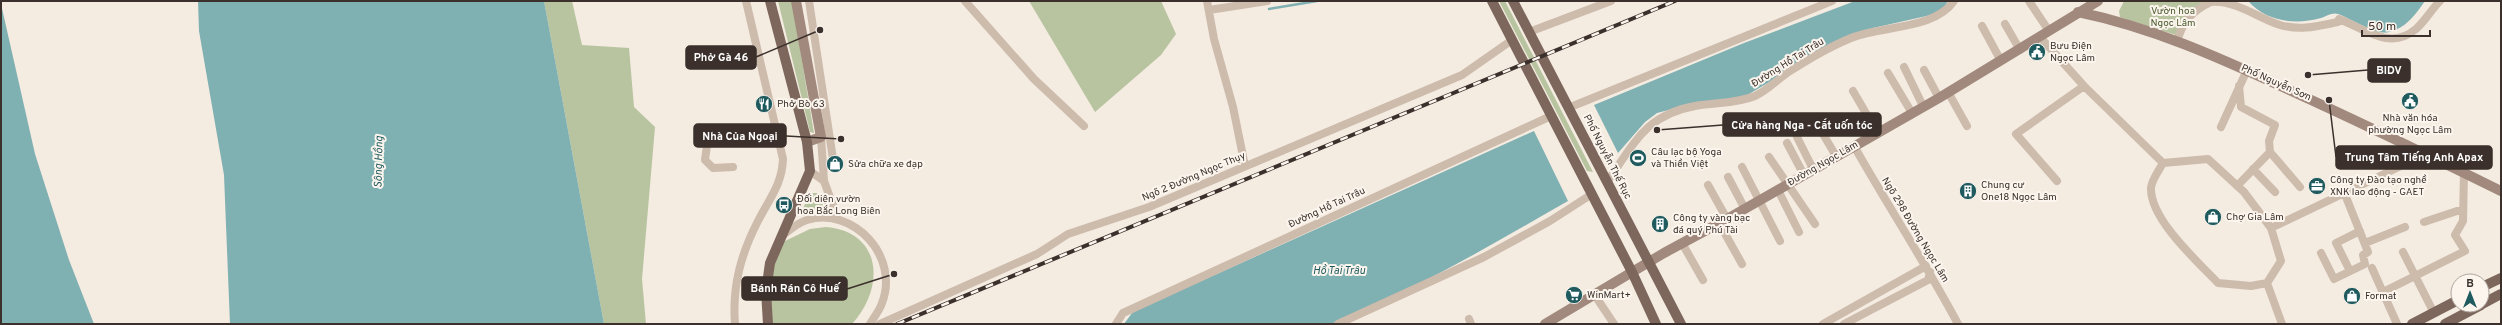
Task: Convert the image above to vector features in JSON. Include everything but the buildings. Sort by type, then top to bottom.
[{"type":"main road","points":[[768,324],[766,291],[770,263],[779,239],[810,171],[807,142],[770,1]]},
{"type":"main road","points":[[796,1],[821,137],[807,142]]},
{"type":"main road","points":[[1492,1],[1632,272],[1656,324]]},
{"type":"main road","name":"Phố Nguyễn Thế Rục","points":[[1513,1],[1681,324]]},
{"type":"main road","name":"Đường Ngọc Lâm","points":[[1545,324],[1557,321],[1594,294],[1648,262],[1745,209],[1877,132],[1939,98],[2020,50],[2078,12],[2098,1]]},
{"type":"main road","points":[[2102,1],[2101,11],[2110,19]]},
{"type":"main road","name":"Phố Nguyễn Sơn","points":[[2078,12],[2110,19],[2177,42],[2246,70],[2464,172],[2501,191]]},
{"type":"main road","points":[[2490,284],[2501,278]]},
{"type":"main road","points":[[2490,300],[2501,294]]},
{"type":"main road","points":[[2412,324],[2450,304]]},
{"type":"main road","points":[[2445,324],[2466,313]]},
{"type":"street","points":[[735,324],[736,282],[742,253],[782,176],[783,160],[746,1]]},
{"type":"street","points":[[809,1],[833,159]]},
{"type":"street","points":[[965,1],[1034,79],[1084,126]]},
{"type":"street","points":[[1206,1],[1214,38],[1234,107],[1245,166]]},
{"type":"street","points":[[1209,10],[1267,1]]},
{"type":"street","points":[[1529,32],[1611,1]]},
{"type":"street","points":[[1568,108],[1832,1]]},
{"type":"street","name":"Đường Hồ Tai Trâu","points":[[1607,182],[1644,129],[1665,114],[1695,106],[1735,102],[1756,96],[1807,61],[1852,38],[1890,27],[1928,20],[1947,11],[1954,1]]},
{"type":"street","points":[[2029,1],[2049,31]]},
{"type":"street","points":[[2177,42],[2180,29],[2189,16],[2211,2],[2235,6],[2279,25],[2295,28],[2309,29],[2338,22],[2339,19],[2382,39],[2392,40],[2404,37],[2415,29],[2440,1]]},
{"type":"street","points":[[2005,24],[2020,50]]},
{"type":"street","points":[[1982,26],[2001,61]]},
{"type":"street","points":[[2040,37],[2084,86],[2163,163],[2208,159],[2237,186],[2271,228],[2281,261],[2266,283],[2252,286],[2218,283],[2178,241],[2152,202],[2151,186],[2163,163]]},
{"type":"street","name":"Ngõ 2 Đường Ngọc Thụy","points":[[880,324],[1037,254],[1068,234],[1149,207],[1462,75],[1512,40]]},
{"type":"street","points":[[1904,66],[1923,106]]},
{"type":"street","points":[[1924,70],[1939,98]]},
{"type":"street","points":[[2221,127],[2246,70]]},
{"type":"street","points":[[1888,73],[1912,113]]},
{"type":"street","points":[[2058,181],[2016,134],[2084,86]]},
{"type":"street","points":[[2239,86],[2241,107],[2275,125],[2269,141],[2270,152],[2300,188]]},
{"type":"street","points":[[1853,91],[1877,132]]},
{"type":"street","points":[[1948,92],[1967,126]]},
{"type":"street","name":"Đường Hồ Tai Trâu","points":[[1116,324],[1123,313],[1551,116]]},
{"type":"street","points":[[1820,129],[1836,156]]},
{"type":"street","points":[[733,167],[713,168],[705,160],[708,145],[716,140],[737,134],[776,131]]},
{"type":"street","points":[[821,137],[824,181],[838,218]]},
{"type":"street","points":[[1798,137],[1813,169]]},
{"type":"street","points":[[1787,142],[1804,175]]},
{"type":"street","name":"Ngõ 298 Đường Ngọc Lâm","points":[[1854,146],[1928,269],[1958,324]]},
{"type":"street","points":[[2237,186],[2270,152]]},
{"type":"street","points":[[2271,228],[2426,154]]},
{"type":"street","points":[[1770,157],[1815,224]]},
{"type":"street","points":[[1742,167],[1780,241]]},
{"type":"street","points":[[2253,169],[2275,192]]},
{"type":"street","points":[[810,171],[824,181]]},
{"type":"street","points":[[2383,292],[2465,251],[2455,235],[2463,221],[2464,172]]},
{"type":"street","points":[[1728,177],[1745,209]]},
{"type":"street","points":[[1708,185],[1742,264]]},
{"type":"street","points":[[1778,190],[1799,232]]},
{"type":"street","points":[[2321,253],[2334,279],[2365,264],[2363,255],[2368,252],[2344,192]]},
{"type":"street","points":[[1338,324],[1484,257],[1544,225],[1592,194]]},
{"type":"street","points":[[2424,222],[2463,209]]},
{"type":"street","points":[[779,239],[796,224],[808,219],[826,217],[838,218],[866,233],[883,261],[886,289],[883,303],[870,324]]},
{"type":"street","points":[[2365,243],[2405,227]]},
{"type":"street","points":[[2350,271],[2336,243],[2360,231]]},
{"type":"street","points":[[1682,243],[1703,280]]},
{"type":"street","points":[[2403,252],[2434,313]]},
{"type":"street","points":[[2372,268],[2397,324]]},
{"type":"street","points":[[1823,324],[1928,269],[1928,280],[1844,324]]},
{"type":"street","points":[[2266,283],[2282,324]]},
{"type":"street","points":[[1594,294],[1614,324]]},
{"type":"green space","points":[[544,1],[572,1],[582,45],[629,48],[634,107],[655,127],[642,279],[646,324],[604,324]]},
{"type":"green space","points":[[778,1],[792,1],[814,133],[810,132]]},
{"type":"green space","points":[[1029,1],[1161,1],[1176,34],[1161,55],[1095,112]]},
{"type":"green space","points":[[1499,1],[1505,1],[1593,172],[1587,171]]},
{"type":"green space","name":"Vườn hoa Ngọc Lâm","points":[[2124,1],[2207,1],[2179,36],[2120,17],[2119,11]]},
{"type":"green space","points":[[810,193],[817,193],[827,207],[825,212],[802,216],[801,213]]},
{"type":"green space","points":[[826,227],[845,231],[859,239],[868,250],[873,264],[873,279],[870,294],[863,310],[852,324],[768,324],[770,263],[785,241],[810,229]]},
{"type":"water","name":"Sông Hồng","points":[[198,1],[544,1],[604,324],[230,324],[224,175],[199,31]]},
{"type":"water","points":[[1855,1],[1948,1],[1944,8],[1931,15],[1873,28],[1842,39],[1744,97],[1695,103],[1657,113],[1645,122],[1618,153],[1594,105],[1744,43]]},
{"type":"water","points":[[2248,1],[2425,1],[2414,16],[2405,24],[2395,30],[2384,33],[2336,14],[2311,20],[2282,20],[2264,14]]},
{"type":"water","points":[[1,4],[35,154],[69,260],[94,324],[1,324]]},
{"type":"water","name":"Hồ Tai Trâu","points":[[1534,131],[1568,201],[1452,267],[1392,297],[1331,324],[1124,324],[1132,313],[1148,305]]},
{"type":"waterway","points":[[1269,9],[1317,1]]},
{"type":"railway","points":[[897,324],[1675,1]]},
{"type":"place","name":"Phở Gà 46","points":[[820,30]]},
{"type":"place","name":"Bưu Điện Ngọc Lâm","points":[[2037,52]]},
{"type":"place","name":"BIDV","points":[[2308,75]]},
{"type":"place","name":"Trung Tâm Tiếng Anh Apax","points":[[2329,100]]},
{"type":"place","name":"Nhà văn hóa phường Ngọc Lâm","points":[[2410,101]]},
{"type":"place","name":"Phở Bò 63","points":[[764,104]]},
{"type":"place","name":"Cửa hàng Nga - Cắt uốn tóc","points":[[1657,130]]},
{"type":"place","name":"Nhà Của Ngoại","points":[[841,139]]},
{"type":"place","name":"Câu lạc bộ Yoga và Thiền Việt","points":[[1638,158]]},
{"type":"place","name":"Sửa chữa xe đạp","points":[[835,164]]},
{"type":"place","name":"Công ty Đào tạo nghề XNK lao động - GAET","points":[[2317,186]]},
{"type":"place","name":"Chung cư One18 Ngọc Lâm","points":[[1968,191]]},
{"type":"place","name":"Đối diện vườn hoa Bắc Long Biên","points":[[784,205]]},
{"type":"place","name":"Chợ Gia Lâm","points":[[2213,217]]},
{"type":"place","name":"Công ty vàng bạc đá quý Phú Tài","points":[[1660,224]]},
{"type":"place","name":"Bánh Rán Cô Huế","points":[[894,274]]},
{"type":"place","name":"WinMart+","points":[[1574,295]]},
{"type":"place","name":"Format","points":[[2352,296]]}]
